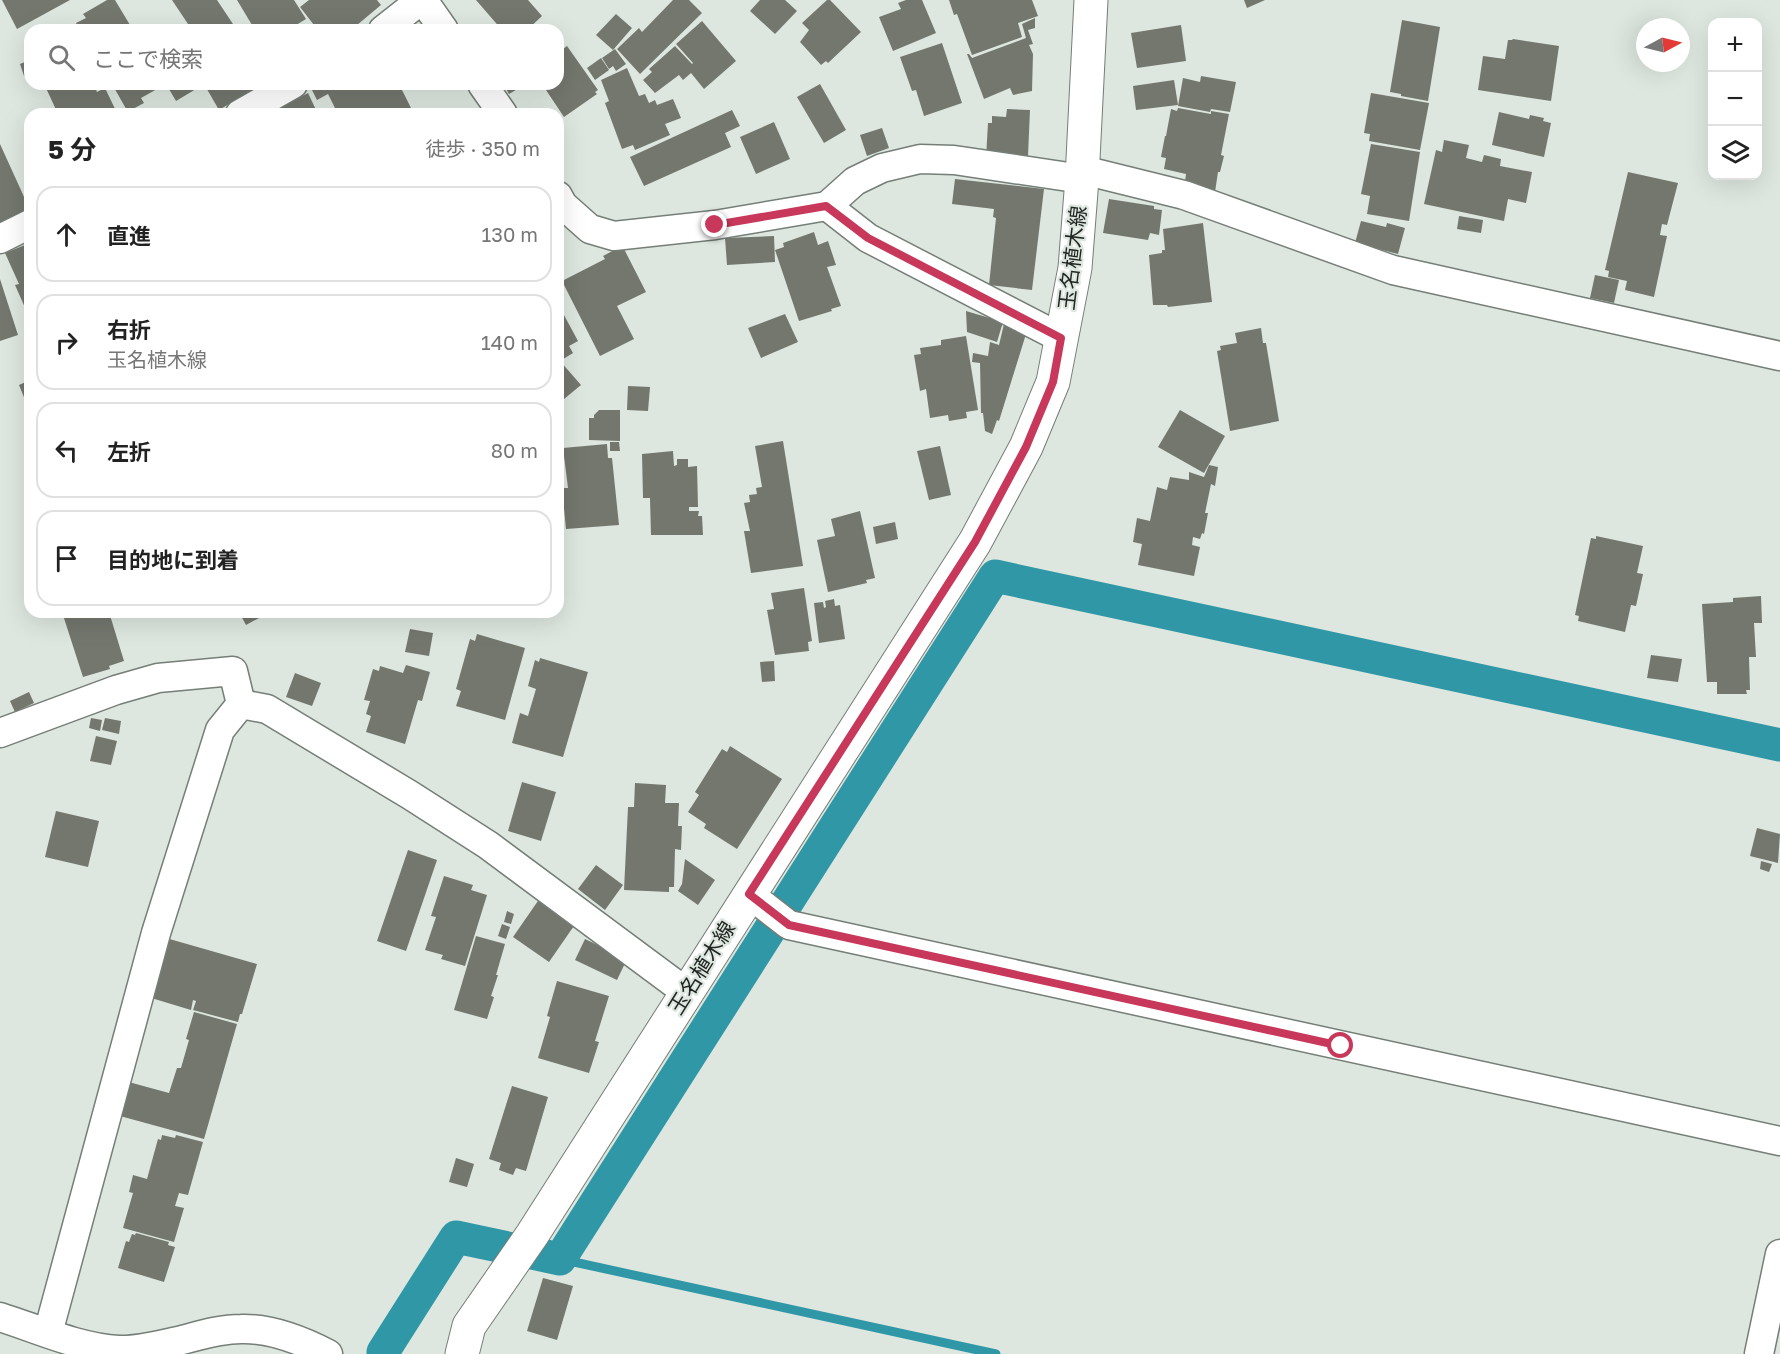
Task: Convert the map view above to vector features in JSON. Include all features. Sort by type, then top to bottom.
[{"type":"main road","name":"玉名植木線","points":[[462,1354],[468,1326],[532,1234],[975,542],[1026,447],[1053,382],[1075,268],[1091,0]]},
{"type":"street","points":[[391,24],[422,0],[440,24]]},
{"type":"street","points":[[251,108],[282,90]]},
{"type":"street","points":[[486,90],[499,108]]},
{"type":"street","points":[[564,207],[590,229],[614,236],[715,225],[826,206],[855,181],[882,168],[920,159],[954,160],[1082,175],[1184,195],[1393,270],[1780,356]]},
{"type":"street","points":[[826,206],[868,238],[1061,338]]},
{"type":"street","points":[[0,239],[24,227]]},
{"type":"street","points":[[0,733],[116,690],[158,678],[233,671],[242,704]]},
{"type":"street","points":[[242,704],[267,709],[488,845],[686,992]]},
{"type":"street","points":[[48,1333],[159,921],[220,730],[242,704]]},
{"type":"street","points":[[749,894],[789,925],[1780,1141]]},
{"type":"street","points":[[1759,1354],[1780,1254]]},
{"type":"street","points":[[0,1317],[94,1347],[121,1350],[156,1346],[218,1331],[241,1329],[269,1331],[302,1341],[328,1354]]},
{"type":"building","points":[[2,0],[70,0],[24,24],[17,29]]},
{"type":"building","points":[[107,0],[115,0],[129,24],[76,24],[86,18],[83,14]]},
{"type":"building","points":[[172,0],[217,0],[233,24],[188,24]]},
{"type":"building","points":[[237,0],[294,0],[306,19],[298,24],[251,24]]},
{"type":"building","points":[[309,0],[377,0],[381,5],[358,24],[313,24],[300,7]]},
{"type":"building","points":[[476,0],[528,0],[542,16],[533,24],[497,24]]},
{"type":"building","points":[[673,0],[689,0],[702,13],[640,74],[617,49],[639,28],[642,32]]},
{"type":"building","points":[[760,0],[785,0],[797,11],[775,34],[750,11]]},
{"type":"building","points":[[827,0],[830,0],[861,32],[828,63],[826,61],[821,65],[800,42],[809,30],[802,23]]},
{"type":"building","points":[[906,0],[922,0],[936,33],[893,51],[879,17],[901,9],[898,3]]},
{"type":"building","points":[[949,0],[1032,0],[1038,16],[1018,23],[1022,37],[972,55],[957,14],[954,15]]},
{"type":"building","points":[[1244,0],[1265,0],[1247,8]]},
{"type":"building","points":[[616,14],[632,28],[613,50],[596,35]]},
{"type":"building","points":[[1035,18],[1035,28],[1028,30],[1033,44],[1029,45],[1033,54],[1032,91],[1013,95],[1010,88],[984,99],[967,54],[972,58],[1026,38],[1022,24]]},
{"type":"building","points":[[1402,20],[1440,27],[1428,101],[1390,92]]},
{"type":"building","points":[[702,21],[736,61],[704,89],[691,73],[683,80],[679,75],[655,93],[643,80],[652,72],[649,69],[675,46],[692,64],[676,44]]},
{"type":"building","points":[[1181,25],[1186,61],[1137,68],[1131,33]]},
{"type":"building","points":[[1508,40],[1559,46],[1551,101],[1478,90],[1483,56],[1505,59]]},
{"type":"building","points":[[942,43],[962,103],[924,116],[916,90],[912,91],[900,57]]},
{"type":"building","points":[[567,46],[598,90],[595,92],[597,94],[564,117],[564,108],[558,108],[546,90],[564,90],[564,48]]},
{"type":"building","points":[[615,49],[626,64],[616,71],[613,66],[609,69],[602,58]]},
{"type":"building","points":[[601,58],[609,70],[595,80],[587,68]]},
{"type":"building","points":[[24,62],[24,76],[20,64]]},
{"type":"building","points":[[627,68],[639,96],[645,94],[649,103],[655,100],[657,105],[673,99],[681,118],[665,124],[670,135],[635,150],[633,145],[622,149],[605,103],[609,101],[601,80]]},
{"type":"building","points":[[1201,76],[1236,82],[1230,112],[1211,109],[1210,112],[1178,106],[1183,78],[1200,82]]},
{"type":"building","points":[[1174,80],[1178,105],[1136,110],[1133,86]]},
{"type":"building","points":[[820,84],[846,130],[824,143],[797,97]]},
{"type":"building","points":[[47,90],[96,90],[97,92],[106,90],[115,108],[55,108]]},
{"type":"building","points":[[115,90],[155,90],[141,98],[144,103],[135,108],[126,108]]},
{"type":"building","points":[[170,90],[194,90],[176,101]]},
{"type":"building","points":[[207,90],[252,90],[222,108],[218,108]]},
{"type":"building","points":[[312,90],[402,90],[411,108],[335,108],[328,94],[317,100]]},
{"type":"building","points":[[308,93],[315,108],[279,108]]},
{"type":"building","points":[[1371,93],[1429,103],[1420,150],[1369,141],[1370,134],[1364,133]]},
{"type":"building","points":[[1178,108],[1211,114],[1211,111],[1229,114],[1221,155],[1224,156],[1220,172],[1218,172],[1215,192],[1185,182],[1186,174],[1164,169],[1166,158],[1161,157],[1171,109],[1177,111]]},
{"type":"building","points":[[1007,109],[1030,110],[1028,156],[986,158],[988,123],[992,123],[992,116],[1006,117]]},
{"type":"building","points":[[732,110],[740,126],[725,133],[731,147],[644,186],[630,157]]},
{"type":"building","points":[[1499,112],[1529,119],[1530,115],[1544,118],[1543,121],[1551,123],[1544,157],[1492,145]]},
{"type":"building","points":[[774,122],[790,159],[756,174],[740,137]]},
{"type":"building","points":[[882,128],[889,148],[867,156],[860,135]]},
{"type":"building","points":[[1444,140],[1469,145],[1466,158],[1482,162],[1484,155],[1501,159],[1500,166],[1532,172],[1526,203],[1508,199],[1504,221],[1424,204],[1436,150],[1442,152]]},
{"type":"building","points":[[0,144],[24,197],[24,213],[0,227]]},
{"type":"building","points":[[1371,144],[1420,152],[1409,221],[1367,214],[1370,196],[1361,194]]},
{"type":"building","points":[[1628,172],[1678,183],[1667,225],[1662,224],[1660,235],[1667,236],[1654,297],[1625,290],[1627,281],[1608,277],[1609,271],[1605,270]]},
{"type":"building","points":[[955,179],[1044,189],[1032,290],[989,285],[996,218],[993,217],[994,209],[952,204]]},
{"type":"building","points":[[1109,199],[1154,206],[1154,209],[1162,210],[1159,235],[1150,233],[1148,240],[1103,233]]},
{"type":"building","points":[[1459,216],[1483,220],[1481,233],[1457,229]]},
{"type":"building","points":[[1361,221],[1386,227],[1387,223],[1405,228],[1398,254],[1355,243]]},
{"type":"building","points":[[1203,223],[1212,302],[1168,307],[1167,305],[1153,305],[1149,255],[1162,253],[1162,250],[1165,250],[1163,229]]},
{"type":"building","points":[[814,232],[818,245],[828,241],[836,265],[827,267],[841,306],[799,321],[775,250],[784,247],[783,243]]},
{"type":"building","points":[[774,236],[775,262],[727,265],[725,238]]},
{"type":"building","points":[[24,245],[24,305],[15,285],[19,284],[5,253]]},
{"type":"building","points":[[618,248],[619,251],[624,249],[646,292],[617,306],[634,339],[600,356],[564,285],[564,280],[605,259],[603,256]]},
{"type":"building","points":[[1595,275],[1619,280],[1614,303],[1590,298]]},
{"type":"building","points":[[0,279],[18,335],[0,341]]},
{"type":"building","points":[[966,311],[1003,322],[997,342],[967,332]]},
{"type":"building","points":[[785,314],[798,342],[761,358],[748,328]]},
{"type":"building","points":[[564,315],[578,341],[569,346],[573,353],[564,359]]},
{"type":"building","points":[[1004,324],[1018,328],[1017,332],[1026,334],[999,421],[997,420],[992,434],[985,431],[983,413],[981,413],[980,363],[972,362],[973,353],[988,356],[990,342],[999,345]]},
{"type":"building","points":[[1261,328],[1263,343],[1266,343],[1279,421],[1230,431],[1217,351],[1221,350],[1220,346],[1237,343],[1235,333]]},
{"type":"building","points":[[966,336],[978,410],[966,412],[967,418],[949,421],[948,415],[930,418],[926,389],[920,391],[914,355],[921,354],[920,348],[941,345],[941,340]]},
{"type":"building","points":[[564,366],[581,385],[564,399]]},
{"type":"building","points":[[24,383],[24,397],[19,385]]},
{"type":"building","points":[[628,386],[650,387],[648,411],[627,410]]},
{"type":"building","points":[[599,410],[620,410],[620,441],[589,440],[589,418],[594,418]]},
{"type":"building","points":[[1180,410],[1225,436],[1204,473],[1158,447]]},
{"type":"building","points":[[783,441],[803,566],[751,573],[744,531],[750,531],[744,503],[750,502],[749,495],[757,494],[756,488],[762,487],[755,446]]},
{"type":"building","points":[[610,442],[619,442],[620,451],[610,451]]},
{"type":"building","points":[[607,444],[608,458],[612,458],[619,525],[566,529],[564,488],[568,488],[564,448]]},
{"type":"building","points":[[940,446],[951,495],[929,500],[917,451]]},
{"type":"building","points":[[673,451],[674,466],[677,465],[677,459],[688,459],[688,467],[697,466],[698,507],[689,507],[689,511],[699,511],[698,516],[702,516],[703,535],[651,535],[650,498],[643,498],[642,454]]},
{"type":"building","points":[[1209,465],[1218,467],[1215,486],[1211,484],[1205,513],[1208,513],[1204,534],[1202,533],[1200,539],[1193,537],[1192,545],[1200,547],[1194,576],[1138,565],[1142,544],[1133,542],[1137,518],[1150,521],[1157,487],[1167,490],[1170,477],[1189,480],[1189,472],[1204,477]]},
{"type":"building","points":[[860,511],[875,578],[866,580],[867,583],[828,592],[817,540],[835,536],[831,519]]},
{"type":"building","points":[[895,522],[898,539],[876,544],[873,527]]},
{"type":"building","points":[[1596,536],[1643,546],[1637,573],[1643,574],[1636,606],[1631,605],[1625,632],[1578,621],[1579,616],[1575,615],[1591,538],[1596,539]]},
{"type":"building","points":[[804,588],[812,641],[808,642],[809,651],[775,655],[767,610],[774,609],[771,593]]},
{"type":"building","points":[[1761,596],[1762,623],[1754,623],[1756,657],[1749,657],[1750,690],[1746,690],[1747,694],[1717,694],[1717,682],[1707,682],[1702,604],[1733,602],[1733,598]]},
{"type":"building","points":[[834,599],[835,606],[840,605],[845,639],[819,643],[814,603],[823,602],[824,608],[826,607],[825,601]]},
{"type":"building","points":[[64,618],[111,618],[124,661],[109,666],[110,669],[83,677]]},
{"type":"building","points":[[242,618],[259,618],[246,625]]},
{"type":"building","points":[[410,629],[433,633],[429,656],[405,652]]},
{"type":"building","points":[[477,634],[525,648],[505,720],[456,706],[461,691],[456,689],[470,639],[475,641]]},
{"type":"building","points":[[1651,655],[1682,659],[1678,682],[1647,678]]},
{"type":"building","points":[[540,658],[588,672],[563,757],[512,743],[520,713],[528,716],[536,689],[528,686],[535,660],[539,662]]},
{"type":"building","points":[[774,661],[775,681],[762,682],[760,662]]},
{"type":"building","points":[[406,665],[430,672],[422,701],[418,700],[405,744],[366,732],[371,716],[366,714],[370,701],[364,700],[373,669],[379,671],[380,666],[403,673]]},
{"type":"building","points":[[295,673],[321,683],[312,706],[286,697]]},
{"type":"building","points":[[29,692],[34,703],[15,712],[10,701]]},
{"type":"building","points":[[91,718],[102,720],[100,731],[89,728]]},
{"type":"building","points":[[105,718],[121,721],[119,734],[102,730]]},
{"type":"building","points":[[96,736],[117,741],[111,765],[90,761]]},
{"type":"building","points":[[730,746],[782,779],[737,849],[704,828],[706,824],[688,812],[699,795],[695,792],[722,749],[727,752]]},
{"type":"building","points":[[522,782],[556,792],[541,841],[508,831]]},
{"type":"building","points":[[635,783],[666,785],[665,803],[679,803],[678,826],[682,826],[681,850],[675,849],[674,887],[669,887],[669,892],[624,890],[628,807],[634,807]]},
{"type":"building","points":[[56,811],[99,821],[88,867],[45,857]]},
{"type":"building","points":[[1757,828],[1780,834],[1778,863],[1750,856]]},
{"type":"building","points":[[408,850],[437,860],[406,951],[377,941]]},
{"type":"building","points":[[685,859],[715,880],[698,905],[678,891],[682,884]]},
{"type":"building","points":[[1761,861],[1772,864],[1769,872],[1760,869]]},
{"type":"building","points":[[596,865],[623,885],[605,910],[578,889]]},
{"type":"building","points":[[444,876],[473,885],[471,890],[487,895],[465,966],[441,959],[443,955],[425,950],[436,917],[431,916]]},
{"type":"building","points":[[540,898],[576,923],[549,962],[513,937]]},
{"type":"building","points":[[507,911],[514,914],[511,924],[504,922]]},
{"type":"building","points":[[502,924],[510,927],[506,939],[498,936]]},
{"type":"building","points":[[476,936],[505,944],[487,1019],[454,1010]]},
{"type":"building","points":[[166,938],[257,964],[238,1022],[193,1010],[196,1001],[193,1000],[191,1010],[148,997]]},
{"type":"building","points":[[585,939],[627,959],[617,980],[575,960]]},
{"type":"building","points":[[557,981],[609,996],[595,1041],[599,1042],[589,1073],[538,1058],[550,1017],[547,1016]]},
{"type":"building","points":[[194,1012],[237,1024],[204,1139],[120,1116],[125,1081],[169,1093],[177,1068],[181,1068]]},
{"type":"building","points":[[512,1086],[548,1097],[526,1171],[516,1168],[513,1175],[499,1170],[501,1163],[489,1159]]},
{"type":"building","points":[[162,1135],[175,1138],[176,1135],[203,1142],[188,1195],[179,1193],[175,1206],[184,1208],[174,1242],[123,1228],[133,1193],[129,1192],[133,1175],[147,1179],[158,1139],[161,1140]]},
{"type":"building","points":[[456,1158],[474,1164],[467,1187],[449,1182]]},
{"type":"building","points":[[136,1233],[169,1242],[168,1245],[175,1247],[164,1282],[118,1268],[126,1241],[129,1242],[132,1234]]},
{"type":"building","points":[[543,1278],[573,1286],[557,1340],[527,1331]]},
{"type":"waterway","points":[[383,1352],[456,1237],[560,1259],[995,576],[1780,745]]},
{"type":"waterway","points":[[560,1259],[996,1354]]},
{"type":"route","points":[[715,225],[826,206],[868,238],[1061,338],[1053,382],[1026,447],[975,542],[749,894],[789,925],[1341,1046]]}]
